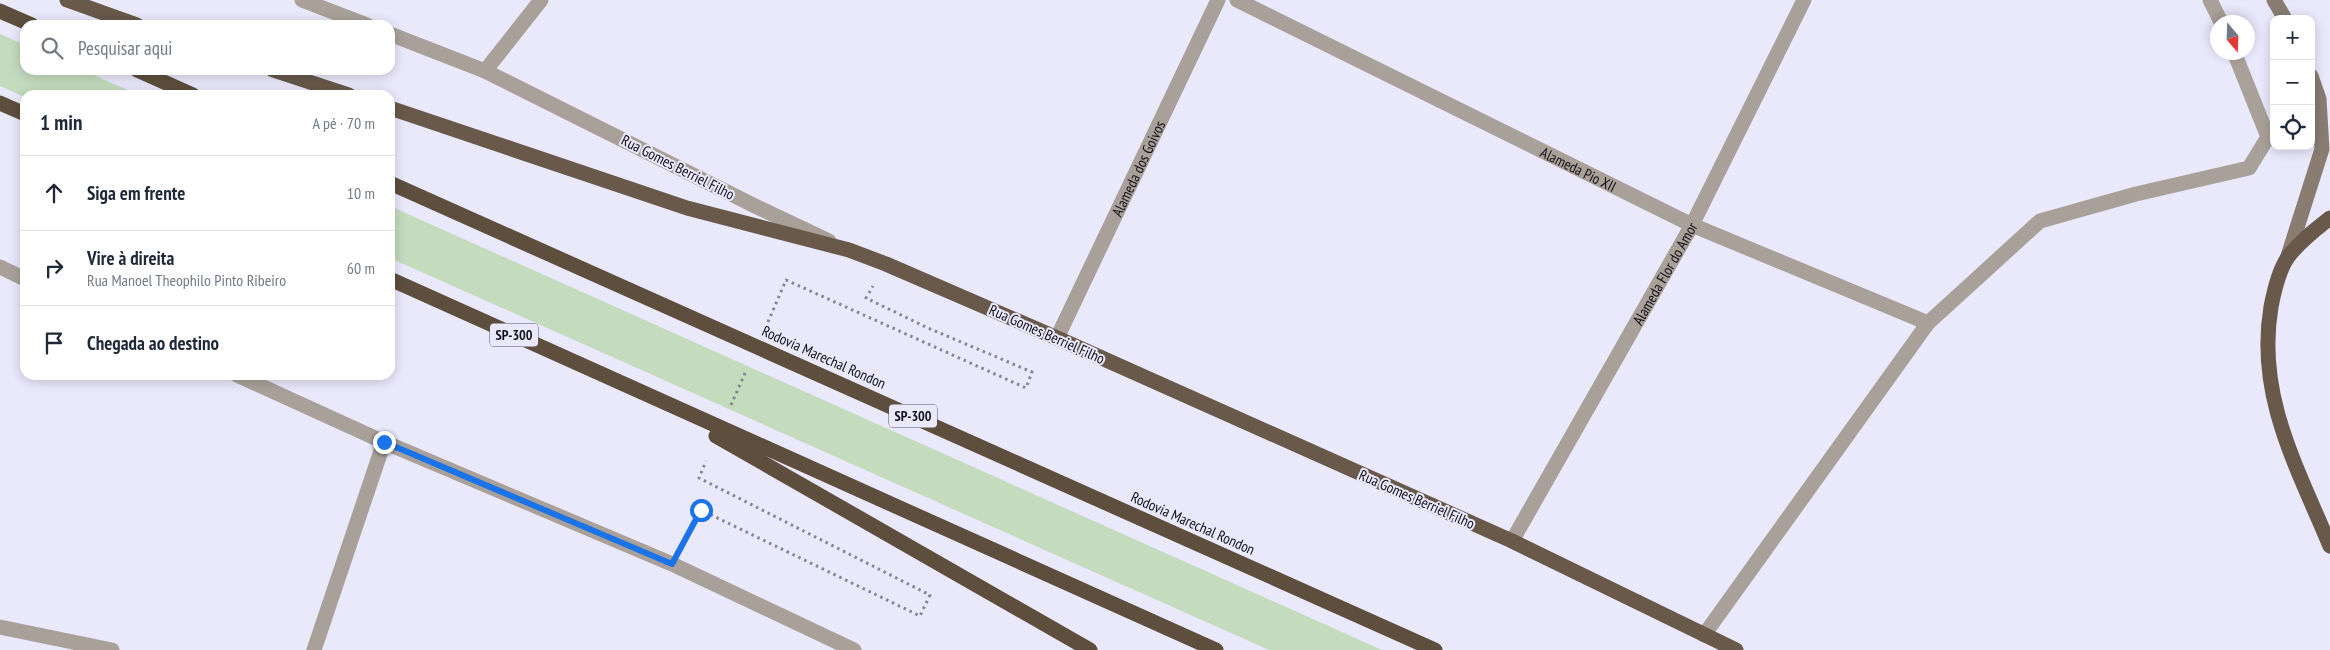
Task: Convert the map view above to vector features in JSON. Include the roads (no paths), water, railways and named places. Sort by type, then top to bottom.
[{"type":"highway","points":[[67,0],[123,20]]},
{"type":"highway","points":[[0,11],[21,20]]},
{"type":"highway","points":[[148,75],[182,90]]},
{"type":"highway","points":[[288,75],[334,90]]},
{"type":"highway","points":[[0,103],[20,112]]},
{"type":"highway","points":[[395,110],[687,208],[849,250]]},
{"type":"highway","name":"Rodovia Marechal Rondon","points":[[395,185],[1435,650]]},
{"type":"highway","points":[[2330,218],[2288,257],[2273,292],[2267,333],[2269,373],[2278,421],[2330,546]]},
{"type":"highway","name":"Rua Gomes Berriel Filho","points":[[849,250],[886,264],[1057,338],[1512,541],[1736,650]]},
{"type":"highway","name":"SP-300","points":[[395,281],[1216,650]]},
{"type":"highway","points":[[638,392],[1090,650]]},
{"type":"main road","points":[[2274,0],[2283,15]]},
{"type":"main road","points":[[2288,257],[2322,150],[2320,99],[2315,86]]},
{"type":"street","points":[[302,0],[354,20]]},
{"type":"street","points":[[485,71],[541,0]]},
{"type":"street","name":"Alameda dos Goivos","points":[[1057,338],[1218,0]]},
{"type":"street","name":"Alameda Pio XII","points":[[1236,0],[1692,225],[1928,323]]},
{"type":"street","name":"Alameda Flor do Amor","points":[[1512,541],[1692,225],[1804,0]]},
{"type":"street","points":[[2210,0],[2218,15]]},
{"type":"street","name":"Rua Gomes Berriel Filho","points":[[395,36],[485,71],[746,202],[849,250]]},
{"type":"street","points":[[1704,635],[1928,323],[2040,221],[2136,194],[2249,168],[2268,136],[2237,60]]},
{"type":"street","points":[[0,267],[20,276]]},
{"type":"street","points":[[248,380],[384,442],[672,564],[854,650]]},
{"type":"street","points":[[314,650],[384,442]]},
{"type":"street","points":[[0,627],[112,650]]}]
